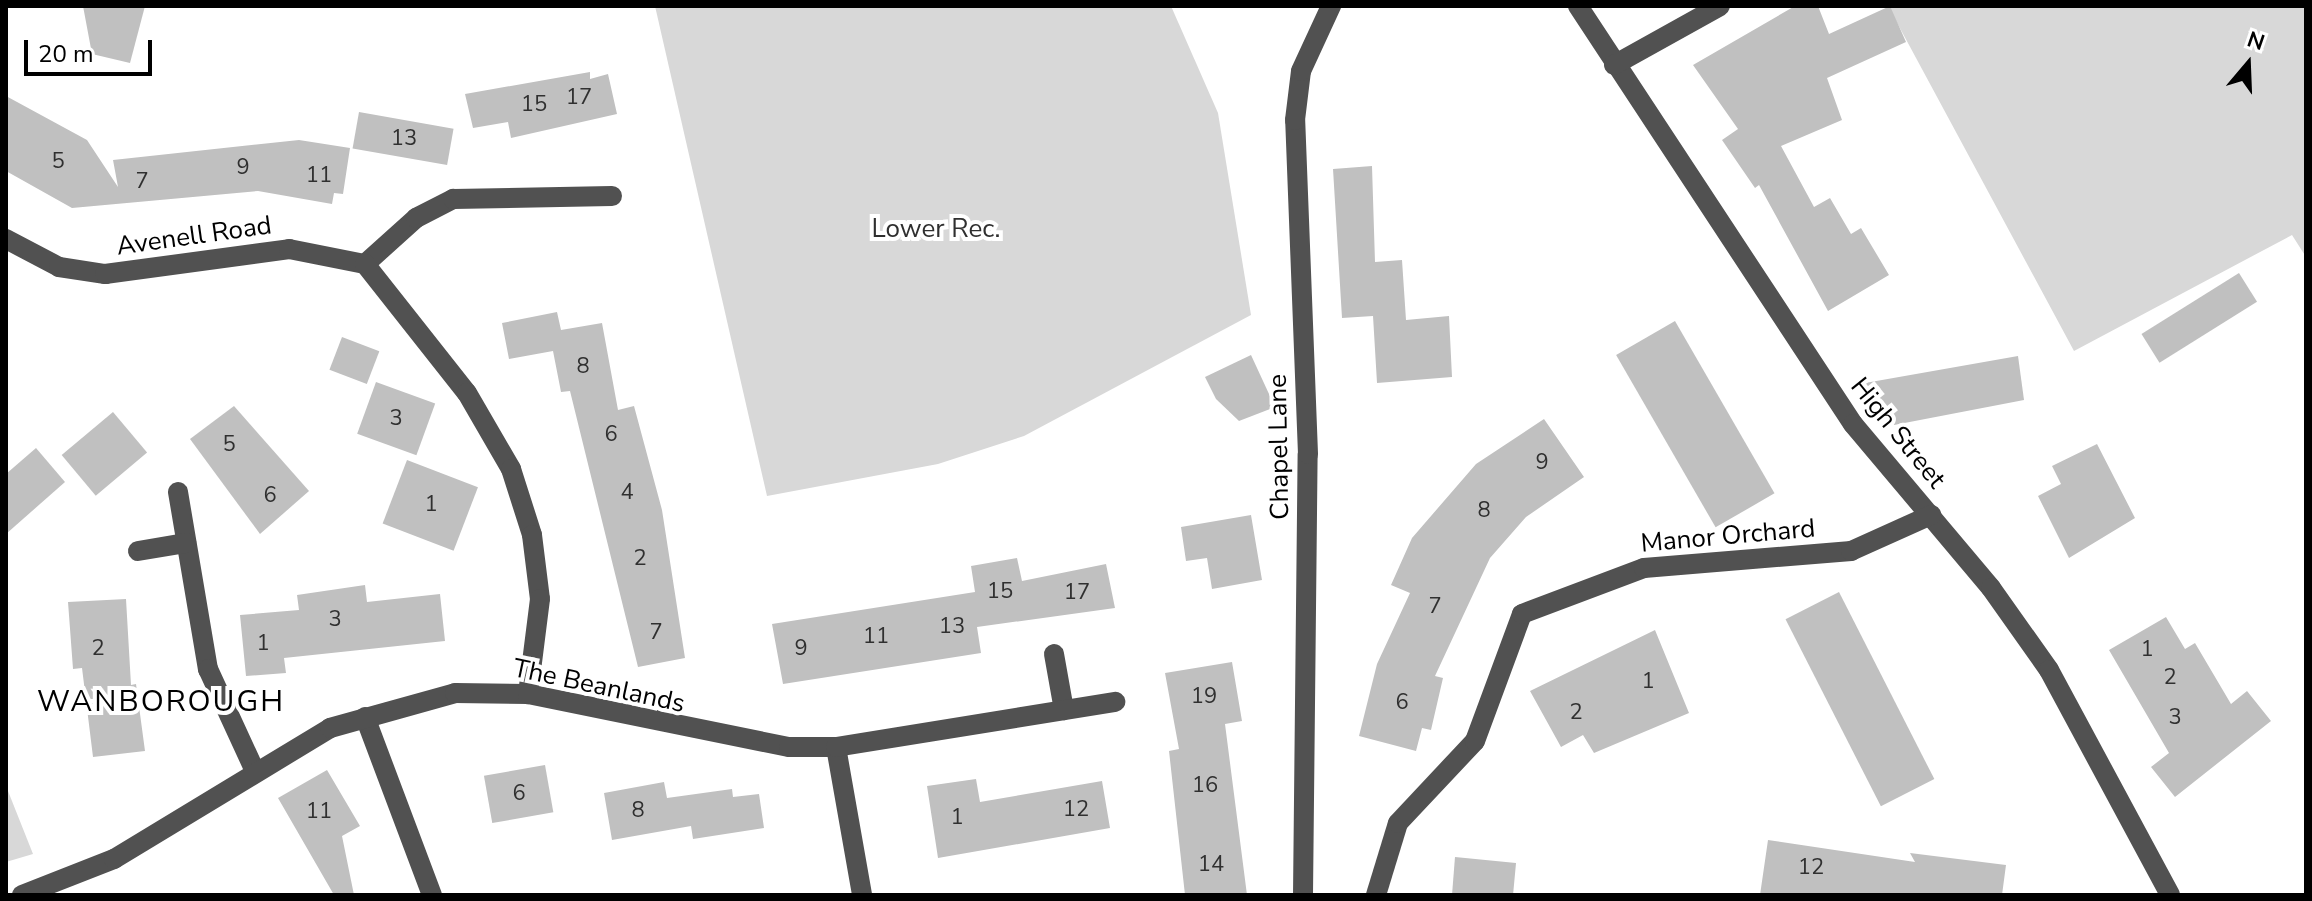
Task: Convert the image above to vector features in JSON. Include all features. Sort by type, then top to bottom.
[{"type":"street","name":"Chapel Lane","points":[[1303,895],[1308,454],[1295,120],[1301,71],[1331,6]]},
{"type":"street","name":"High Street","points":[[1578,6],[1853,424],[1931,515],[2049,670],[2170,895]]},
{"type":"street","points":[[1614,65],[1720,6]]},
{"type":"street","points":[[528,694],[540,599],[532,535],[511,469],[467,393],[365,264],[423,213],[453,199],[612,196]]},
{"type":"street","name":"Avenell Road","points":[[6,239],[59,267],[105,274],[289,249],[365,264]]},
{"type":"street","points":[[178,492],[211,680],[255,771]]},
{"type":"street","name":"Manor Orchard","points":[[1376,895],[1398,823],[1475,741],[1522,614],[1552,597],[1644,568],[1851,551],[1931,515]]},
{"type":"street","points":[[138,551],[186,543]]},
{"type":"street","points":[[1054,654],[1064,710]]},
{"type":"street","name":"The Beanlands","points":[[22,895],[114,859],[330,728],[455,693],[528,694],[751,744],[836,747],[1115,702]]},
{"type":"street","points":[[365,717],[432,895]]},
{"type":"street","points":[[836,747],[862,895]]},
{"type":"green space","name":"Lower Rec.","points":[[655,6],[1171,6],[1218,113],[1251,315],[1024,436],[938,464],[767,496]]},
{"type":"green space","points":[[1888,6],[2306,6],[2306,257],[2292,235],[2074,351]]},
{"type":"green space","points":[[6,786],[33,854],[6,862]]},
{"type":"building","points":[[83,6],[145,6],[130,63],[92,54]]},
{"type":"building","points":[[1795,6],[1818,6],[1829,34],[1890,6],[1906,42],[1827,78],[1842,120],[1781,146],[1814,207],[1830,198],[1851,234],[1861,228],[1889,275],[1828,311],[1759,185],[1755,188],[1722,140],[1738,129],[1693,65]]},
{"type":"building","points":[[590,72],[590,79],[608,74],[617,114],[511,138],[508,122],[473,128],[465,94]]},
{"type":"building","points":[[6,96],[87,140],[118,187],[113,160],[299,140],[350,148],[343,194],[334,193],[332,204],[258,191],[72,208],[6,171]]},
{"type":"building","points":[[359,112],[454,129],[447,165],[353,148]]},
{"type":"building","points":[[1372,166],[1375,262],[1402,260],[1406,320],[1449,316],[1452,377],[1377,383],[1373,316],[1342,318],[1333,169]]},
{"type":"building","points":[[2239,273],[2257,302],[2159,363],[2141,334]]},
{"type":"building","points":[[557,312],[561,330],[602,323],[618,410],[634,406],[662,510],[685,658],[638,667],[570,391],[561,392],[553,351],[509,359],[502,323]]},
{"type":"building","points":[[1675,321],[1774,493],[1716,527],[1616,355]]},
{"type":"building","points":[[342,337],[379,351],[367,384],[329,370]]},
{"type":"building","points":[[1251,355],[1275,407],[1239,421],[1216,399],[1205,377]]},
{"type":"building","points":[[2018,356],[2024,400],[1894,425],[1865,383]]},
{"type":"building","points":[[376,382],[435,404],[416,455],[357,434]]},
{"type":"building","points":[[234,406],[309,491],[260,534],[190,439]]},
{"type":"building","points":[[113,412],[147,453],[96,496],[62,455]]},
{"type":"building","points":[[1544,419],[1584,477],[1526,517],[1490,558],[1435,676],[1443,678],[1431,730],[1422,728],[1416,751],[1359,736],[1377,664],[1410,593],[1391,585],[1412,538],[1476,464]]},
{"type":"building","points":[[2097,444],[2135,518],[2069,558],[2038,496],[2061,484],[2052,466]]},
{"type":"building","points":[[36,448],[65,482],[6,534],[6,474]]},
{"type":"building","points":[[407,460],[478,487],[454,551],[383,523]]},
{"type":"building","points":[[1251,515],[1262,580],[1212,589],[1207,558],[1186,561],[1181,527]]},
{"type":"building","points":[[1017,558],[1022,581],[1106,564],[1115,608],[977,627],[981,653],[783,684],[772,624],[975,592],[971,566]]},
{"type":"building","points":[[365,585],[367,602],[440,594],[445,641],[284,658],[286,673],[246,676],[240,615],[299,610],[297,595]]},
{"type":"building","points":[[1839,592],[1934,779],[1881,806],[1786,619]]},
{"type":"building","points":[[126,599],[131,685],[136,684],[145,751],[93,757],[82,668],[73,669],[68,602]]},
{"type":"building","points":[[2166,617],[2185,649],[2195,643],[2231,704],[2247,691],[2271,721],[2175,797],[2151,767],[2169,753],[2109,650]]},
{"type":"building","points":[[1655,630],[1689,713],[1594,753],[1583,735],[1561,747],[1530,691]]},
{"type":"building","points":[[1232,662],[1242,721],[1225,724],[1247,895],[1185,895],[1169,751],[1179,749],[1165,673]]},
{"type":"building","points":[[545,765],[553,812],[492,823],[484,776]]},
{"type":"building","points":[[327,770],[360,826],[342,836],[354,895],[334,895],[278,798]]},
{"type":"building","points":[[976,779],[980,802],[1102,781],[1110,828],[938,858],[927,786]]},
{"type":"building","points":[[664,782],[667,798],[732,789],[733,797],[759,794],[764,828],[693,839],[691,826],[612,840],[604,793]]},
{"type":"building","points":[[1768,840],[1915,862],[1910,853],[2006,865],[2002,895],[1760,895]]},
{"type":"building","points":[[1455,857],[1516,863],[1513,895],[1452,895]]},
{"type":"district","name":"WANBOROUGH","points":[[161,702]]}]
